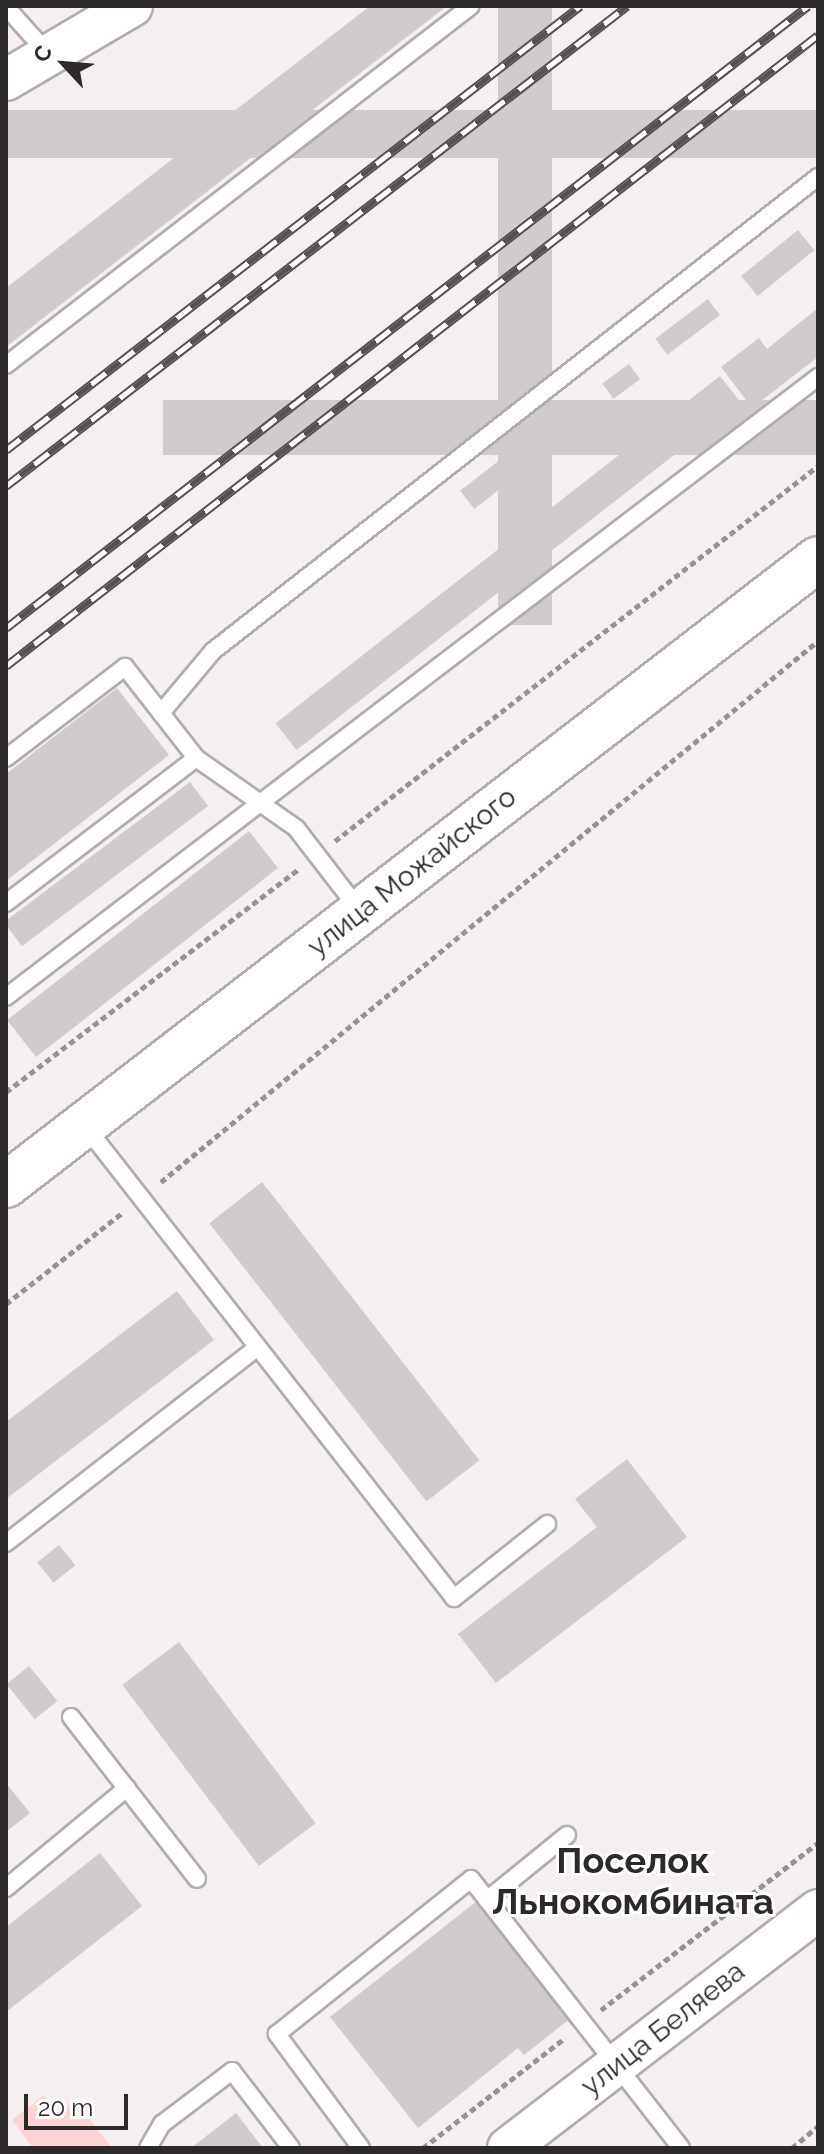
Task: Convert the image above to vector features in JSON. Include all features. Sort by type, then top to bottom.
[{"type":"main road","name":"улица Можайского","points":[[6,1185],[818,559]]},
{"type":"street","points":[[6,80],[51,57],[132,6]]},
{"type":"street","name":"улица Беляева","points":[[508,2148],[818,1910]]},
{"type":"lane","points":[[6,365],[471,6]]},
{"type":"lane","points":[[6,7],[51,57]]},
{"type":"lane","points":[[161,713],[213,651],[818,177]]},
{"type":"lane","points":[[6,997],[818,377]]},
{"type":"lane","points":[[6,758],[125,667],[196,758],[296,828],[361,912]]},
{"type":"lane","points":[[6,903],[196,758]]},
{"type":"lane","points":[[84,1125],[255,1349],[454,1598],[547,1524]]},
{"type":"lane","points":[[6,1543],[255,1349]]},
{"type":"lane","points":[[71,1717],[197,1879]]},
{"type":"lane","points":[[6,1888],[127,1788]]},
{"type":"lane","points":[[487,1900],[567,1835]]},
{"type":"lane","points":[[361,2148],[277,2034],[471,1879],[674,2146]]},
{"type":"lane","points":[[148,2148],[162,2124],[232,2071],[291,2148]]},
{"type":"path","points":[[6,1092],[818,466]]},
{"type":"path","points":[[6,1304],[141,1199],[818,641]]},
{"type":"path","points":[[423,2148],[818,1843]]},
{"type":"path","points":[[792,2148],[818,2126]]},
{"type":"shaded area","points":[[44,2095],[58,2113],[75,2100],[112,2148],[33,2148],[12,2120]]},
{"type":"building","points":[[370,6],[447,6],[6,347],[6,288]]},
{"type":"building","points":[[498,6],[552,6],[552,625],[498,625]]},
{"type":"building","points":[[6,110],[818,110],[818,158],[6,158]]},
{"type":"building","points":[[798,230],[814,250],[758,296],[741,276]]},
{"type":"building","points":[[708,299],[720,315],[667,355],[655,339]]},
{"type":"building","points":[[818,308],[818,357],[752,408],[721,367],[759,338],[767,349]]},
{"type":"building","points":[[629,364],[640,379],[613,399],[602,383]]},
{"type":"building","points":[[720,376],[741,403],[296,750],[276,723]]},
{"type":"building","points":[[163,400],[818,400],[818,455],[163,455]]},
{"type":"building","points":[[524,441],[538,459],[474,509],[460,491]]},
{"type":"building","points":[[117,688],[169,755],[6,881],[6,774]]},
{"type":"building","points":[[190,782],[208,806],[22,946],[6,921]]},
{"type":"building","points":[[249,831],[278,868],[36,1057],[7,1020]]},
{"type":"building","points":[[262,1182],[479,1460],[427,1501],[209,1223]]},
{"type":"building","points":[[177,1291],[214,1340],[6,1499],[6,1422]]},
{"type":"building","points":[[627,1459],[687,1537],[496,1683],[458,1634],[597,1527],[575,1499]]},
{"type":"building","points":[[59,1545],[75,1565],[54,1583],[37,1563]]},
{"type":"building","points":[[179,1642],[316,1823],[259,1866],[122,1685]]},
{"type":"building","points":[[29,1666],[57,1701],[35,1719],[6,1684]]},
{"type":"building","points":[[6,1783],[30,1813],[6,1832]]},
{"type":"building","points":[[100,1853],[142,1906],[6,2012],[6,1927]]},
{"type":"building","points":[[478,1900],[571,2018],[524,2055],[518,2048],[418,2128],[330,2017]]},
{"type":"building","points":[[236,2113],[263,2148],[191,2148]]},
{"type":"railway","points":[[6,450],[580,6]]},
{"type":"railway","points":[[6,486],[627,6]]},
{"type":"railway","points":[[6,628],[808,6]]},
{"type":"railway","points":[[6,666],[818,35]]},
{"type":"district","name":"Поселок Льнокомбината","points":[[633,1880]]}]
